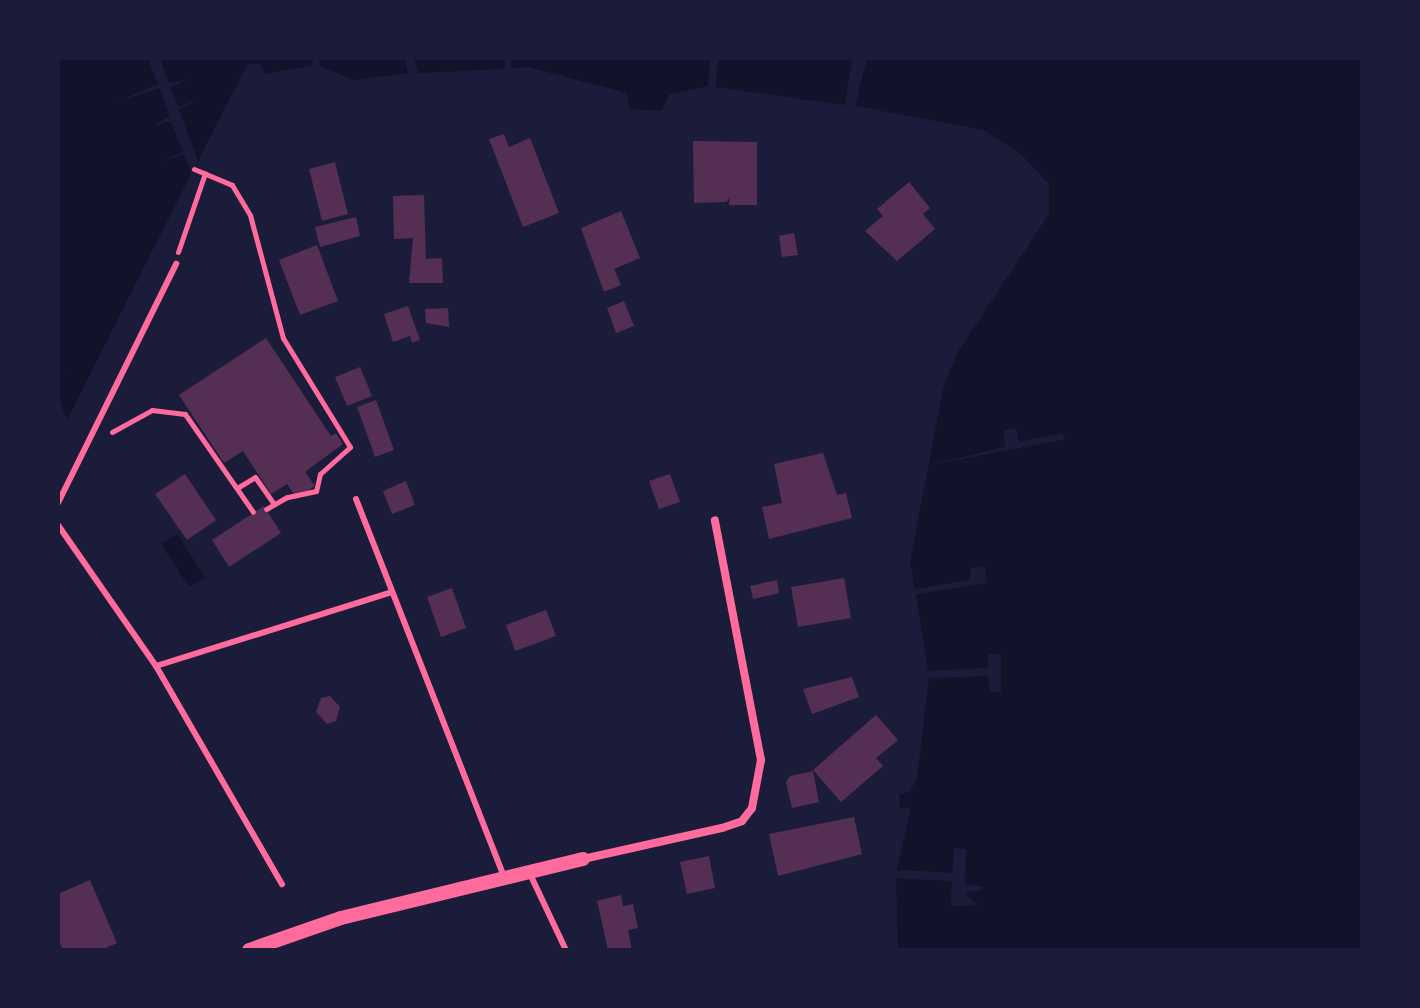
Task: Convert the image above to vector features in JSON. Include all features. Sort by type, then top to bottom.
[{"type":"street","points":[[249,950],[341,918],[742,821],[752,808],[761,760],[715,520]]},
{"type":"lane","points":[[58,503],[176,264]]},
{"type":"lane","points":[[356,499],[505,880]]},
{"type":"lane","points":[[58,525],[156,666],[282,884]]},
{"type":"lane","points":[[156,666],[392,592]]},
{"type":"lane","points":[[529,873],[566,950]]},
{"type":"path","points":[[194,169],[232,185],[250,215],[283,338],[350,447],[320,474],[316,491],[266,509]]},
{"type":"path","points":[[176,264],[182,234],[205,173]]},
{"type":"path","points":[[84,450],[142,413],[185,414],[253,512]]},
{"type":"path","points":[[237,488],[255,477],[274,504]]},
{"type":"shaded area","points":[[58,58],[148,58],[158,84],[116,102],[160,88],[170,117],[153,125],[171,121],[183,152],[161,160],[184,154],[191,174],[67,420],[58,396],[58,373],[66,369],[58,370]]},
{"type":"shaded area","points":[[160,58],[310,58],[313,65],[264,74],[260,63],[247,65],[198,161],[179,110],[202,98],[178,107],[170,87],[188,79],[169,83]]},
{"type":"shaded area","points":[[318,58],[404,58],[408,73],[353,80],[321,66]]},
{"type":"shaded area","points":[[414,58],[504,58],[505,69],[418,73]]},
{"type":"shaded area","points":[[511,58],[710,58],[708,86],[670,94],[661,111],[630,109],[627,93],[528,67],[511,68]]},
{"type":"shaded area","points":[[718,58],[852,58],[845,105],[716,87]]},
{"type":"shaded area","points":[[867,58],[1362,58],[1362,950],[898,950],[896,878],[952,881],[951,905],[978,901],[967,900],[964,893],[985,889],[965,884],[966,849],[954,849],[953,873],[897,870],[911,807],[900,809],[899,795],[910,791],[917,779],[929,678],[989,676],[990,692],[1001,692],[1001,655],[988,654],[988,668],[928,671],[916,594],[987,583],[985,566],[971,568],[969,580],[915,589],[910,562],[944,385],[957,353],[1049,214],[1049,184],[1022,155],[984,130],[855,106]]},
{"type":"shaded area","points":[[177,534],[205,577],[189,587],[161,544]]},
{"type":"pier","points":[[148,58],[163,86],[191,174],[184,154],[161,162],[183,152],[171,121],[153,126],[170,116],[160,88],[116,102],[158,84]]},
{"type":"pier","points":[[1016,428],[1019,442],[1062,433],[1066,439],[921,467],[1005,447],[1003,430]]},
{"type":"pier","points":[[988,654],[1001,655],[1001,693],[990,692],[988,676],[929,678],[928,671],[988,668]]},
{"type":"pier","points":[[954,848],[966,849],[965,884],[985,887],[964,893],[979,905],[951,906],[952,881],[896,878],[907,875],[897,870],[953,873]]},
{"type":"building","points":[[504,134],[509,147],[530,138],[559,213],[523,227],[489,139]]},
{"type":"building","points":[[693,141],[757,142],[757,205],[729,205],[730,196],[727,202],[694,203]]},
{"type":"building","points":[[335,162],[348,214],[322,221],[309,169]]},
{"type":"building","points":[[909,182],[930,208],[923,214],[935,229],[897,261],[865,231],[883,216],[877,209]]},
{"type":"building","points":[[424,195],[426,259],[442,258],[443,283],[409,283],[413,238],[394,239],[393,196]]},
{"type":"building","points":[[621,211],[640,258],[614,269],[621,285],[604,292],[581,228]]},
{"type":"building","points":[[356,217],[360,236],[320,247],[315,227]]},
{"type":"building","points":[[794,233],[798,255],[782,257],[779,236]]},
{"type":"building","points":[[317,245],[338,301],[300,315],[279,260]]},
{"type":"building","points":[[624,301],[634,326],[616,333],[607,308]]},
{"type":"building","points":[[408,306],[420,340],[412,343],[410,336],[393,342],[384,314]]},
{"type":"building","points":[[448,308],[449,327],[426,323],[425,309]]},
{"type":"building","points":[[266,338],[331,436],[336,433],[343,444],[305,472],[315,486],[297,499],[287,484],[271,494],[243,451],[224,463],[179,395]]},
{"type":"building","points":[[360,367],[372,396],[347,406],[335,377]]},
{"type":"building","points":[[376,400],[394,450],[375,457],[357,407]]},
{"type":"building","points":[[823,453],[837,495],[846,493],[852,518],[769,539],[762,507],[782,503],[774,464]]},
{"type":"building","points":[[185,474],[216,520],[187,540],[155,494]]},
{"type":"building","points":[[670,474],[680,502],[659,509],[649,481]]},
{"type":"building","points":[[406,481],[415,505],[392,514],[383,491]]},
{"type":"building","points":[[264,506],[281,533],[229,567],[212,540]]},
{"type":"building","points":[[844,578],[851,618],[798,627],[791,587]]},
{"type":"building","points":[[777,580],[779,593],[753,599],[750,586]]},
{"type":"building","points":[[452,588],[466,628],[441,637],[427,597]]},
{"type":"building","points":[[546,610],[556,636],[515,651],[506,625]]},
{"type":"building","points":[[852,677],[859,697],[812,714],[803,689]]},
{"type":"building","points":[[330,696],[340,707],[336,721],[327,724],[316,712],[321,698]]},
{"type":"building","points":[[876,715],[898,740],[876,758],[883,766],[841,802],[813,770]]},
{"type":"building","points":[[813,771],[819,802],[792,808],[786,782],[790,776]]},
{"type":"building","points":[[854,817],[862,854],[778,876],[769,834]]},
{"type":"building","points":[[709,856],[715,888],[687,894],[680,862]]},
{"type":"building","points":[[90,880],[117,943],[101,950],[63,950],[58,938],[58,894]]},
{"type":"building","points":[[621,895],[623,906],[633,904],[638,928],[628,930],[632,950],[608,950],[597,901]]}]
